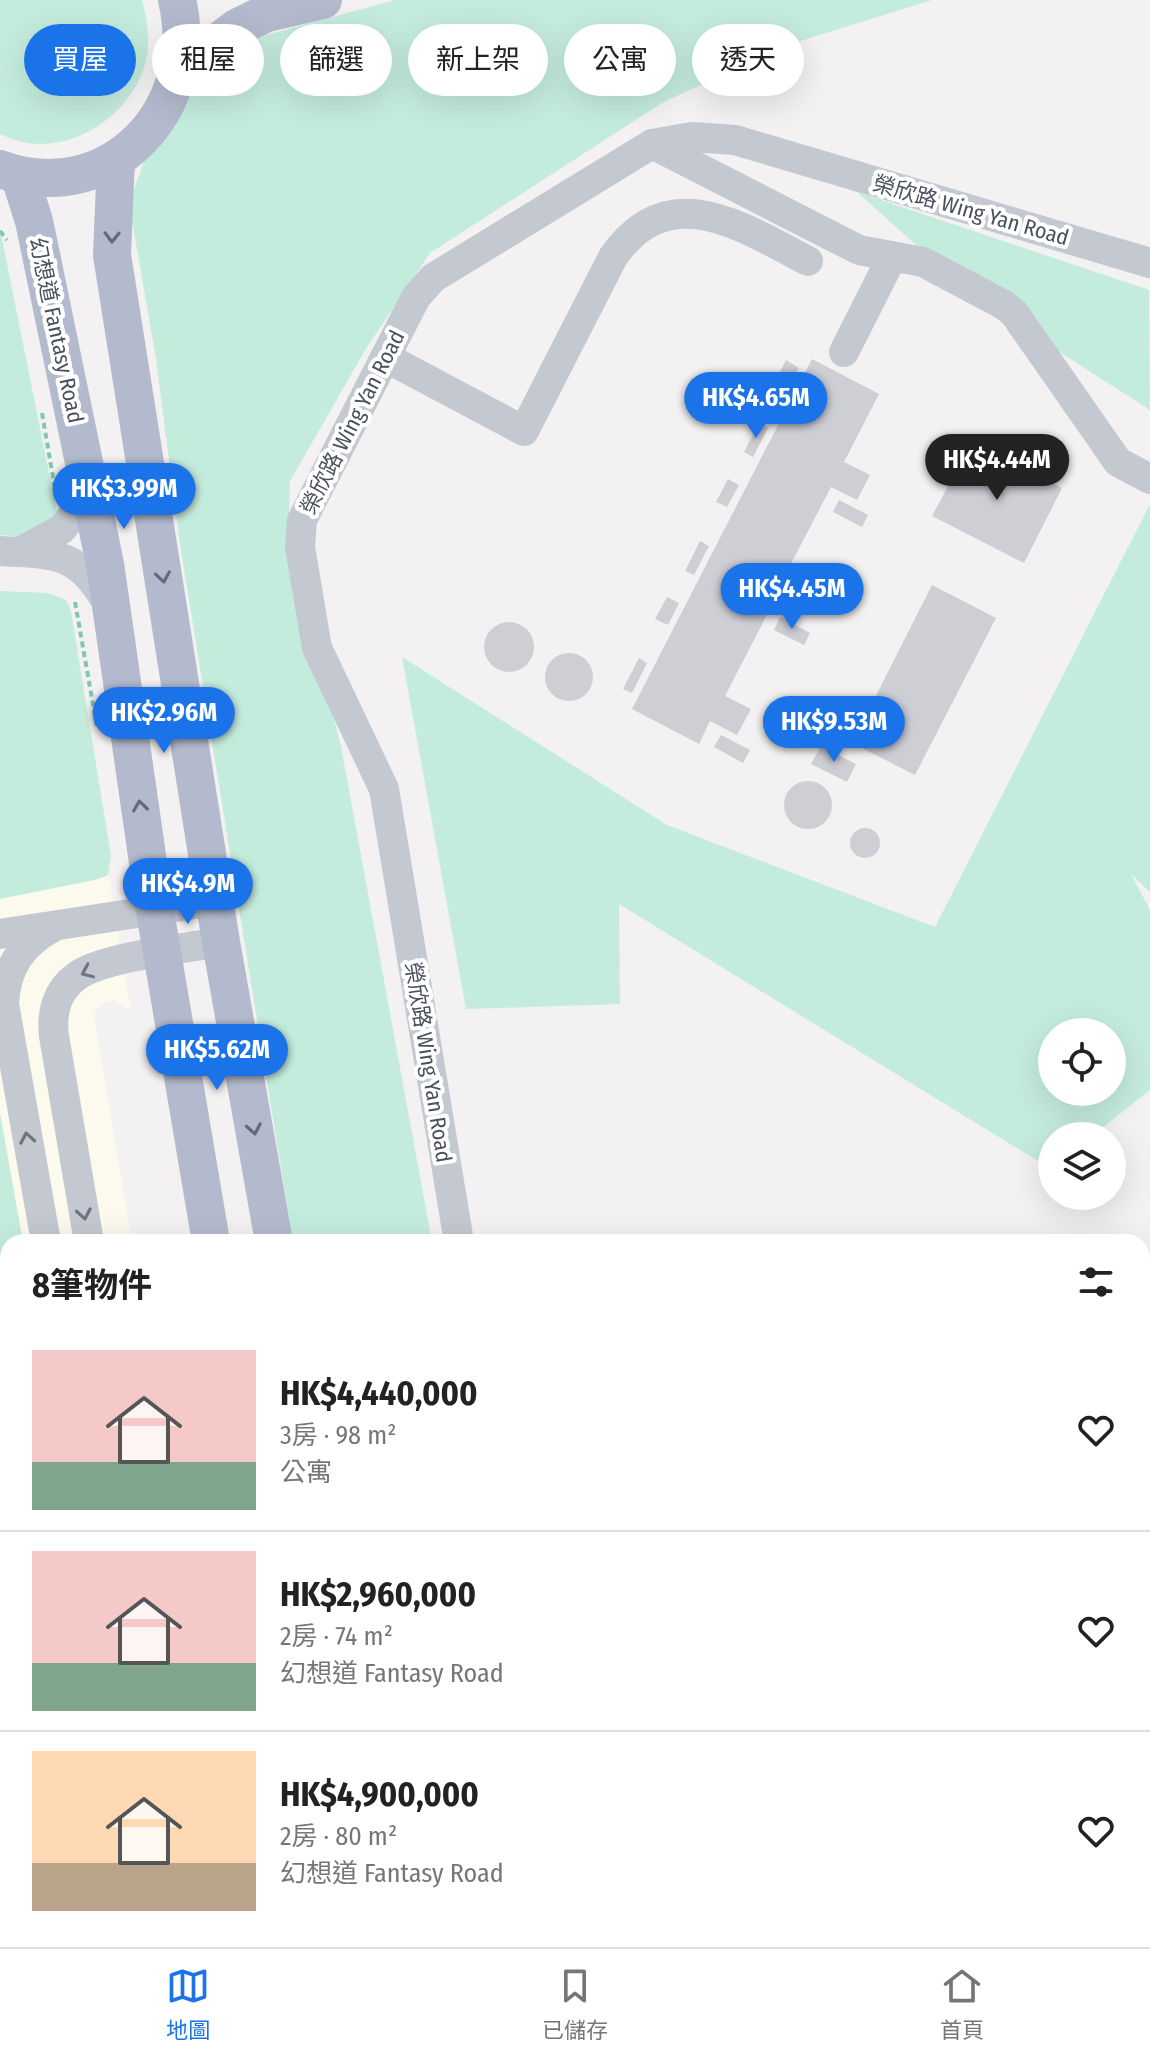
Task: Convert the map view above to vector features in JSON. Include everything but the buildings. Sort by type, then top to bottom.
[{"type":"main road","points":[[177,0],[182,24]]},
{"type":"main road","points":[[245,24],[323,0]]},
{"type":"main road","points":[[10,173],[49,179],[92,170],[116,159],[156,123],[168,96]]},
{"type":"main road","points":[[116,159],[112,255],[221,942],[273,1234]]},
{"type":"main road","name":"幻想道 Fantasy Road","points":[[10,173],[34,221],[91,491],[155,911],[210,1234]]},
{"type":"street","name":"榮欣路 Wing Yan Road","points":[[458,1234],[384,789],[317,648],[300,547],[302,520],[416,297],[433,278],[652,144],[692,137],[735,140],[1150,263]]},
{"type":"street","points":[[652,144],[859,250],[923,262],[1004,305],[1014,313],[1118,462],[1150,479]]},
{"type":"street","points":[[385,357],[524,431],[613,257],[628,238],[648,224],[685,212],[712,215],[808,261]]},
{"type":"street","points":[[844,352],[892,257]]},
{"type":"street","points":[[10,552],[62,529],[91,491]]},
{"type":"street","points":[[10,552],[82,566],[93,578],[111,609]]},
{"type":"street","points":[[0,934],[215,901]]},
{"type":"street","points":[[45,1234],[4,1004],[5,985],[22,950],[53,927]]},
{"type":"street","points":[[88,1234],[54,1036],[56,1004],[68,984],[88,969],[221,942]]},
{"type":"path","name":"幻想道 Fantasy Road","points":[[0,231],[11,244]]},
{"type":"path","name":"幻想道 Fantasy Road","points":[[39,398],[62,529]]},
{"type":"path","points":[[68,561],[99,742]]},
{"type":"shaded area","points":[[105,853],[131,1011],[114,1000],[100,1005],[94,1015],[131,1234],[0,1234],[0,891]]},
{"type":"green space","points":[[0,0],[142,0],[148,46],[146,61],[136,86],[136,24],[24,24],[24,96],[129,96],[108,118],[68,140],[45,144],[23,142],[0,134]]},
{"type":"green space","points":[[395,0],[932,0],[804,40],[804,24],[692,24],[692,89],[662,103],[430,253],[367,347],[290,481],[288,544],[341,746],[431,1234],[292,1234],[180,544],[156,359],[129,203],[153,137],[182,96],[264,96],[264,36],[280,31],[280,96],[392,96],[392,24],[306,24]]},
{"type":"green space","points":[[857,192],[1149,290],[1150,410],[975,298]]},
{"type":"green space","points":[[0,229],[58,518],[18,537],[0,535]]},
{"type":"green space","points":[[1150,504],[1150,892],[1131,874],[1150,910],[1150,1090],[1110,1122],[1038,1122],[1038,1161],[619,904],[620,1004],[466,1009],[402,657],[667,825],[935,927]]},
{"type":"green space","points":[[0,591],[48,593],[66,600],[71,611],[111,856],[108,875],[99,879],[0,899]]},
{"type":"green space","points":[[0,1113],[22,1234],[0,1234]]}]
